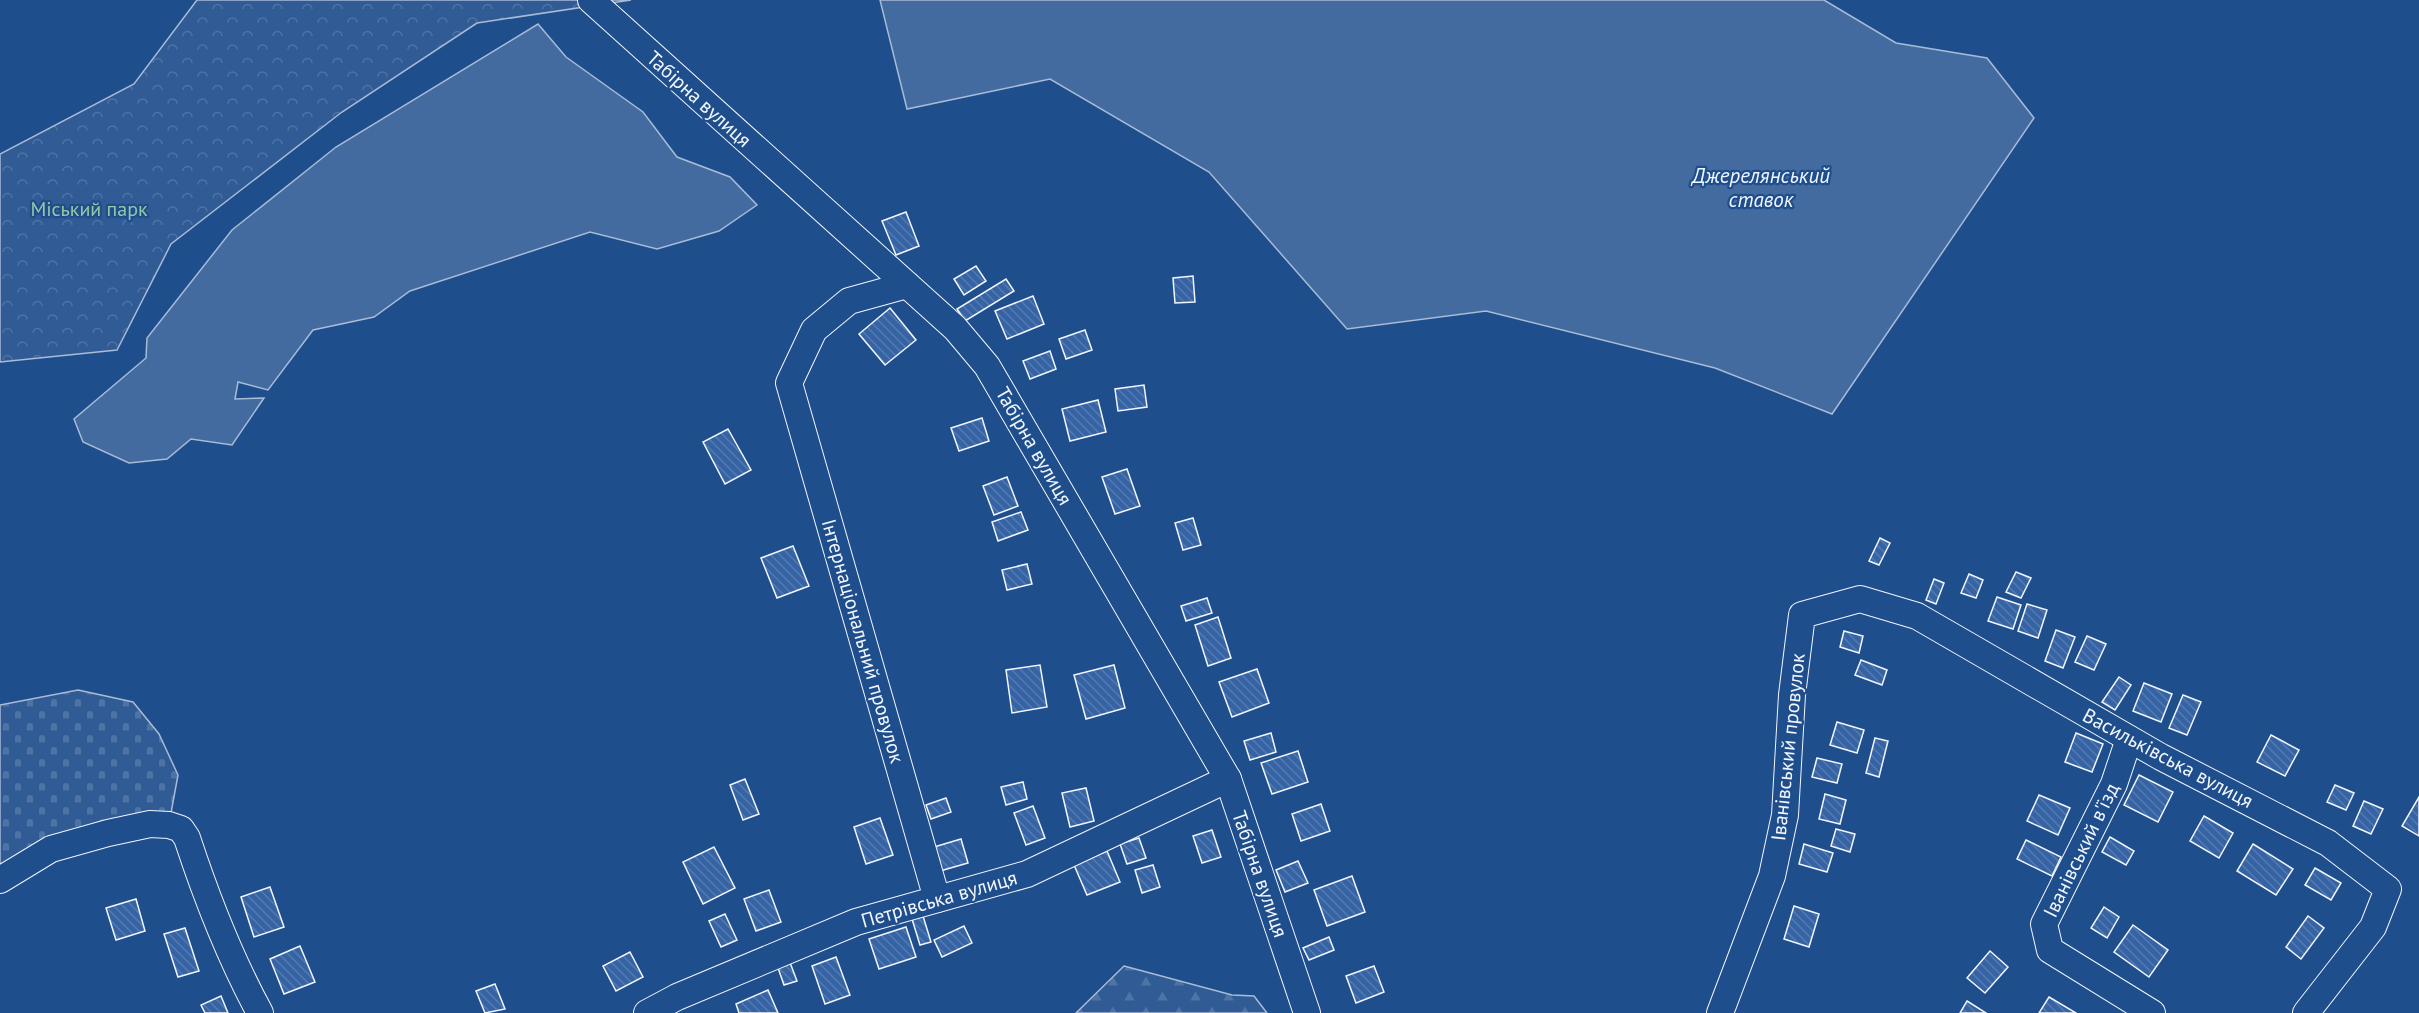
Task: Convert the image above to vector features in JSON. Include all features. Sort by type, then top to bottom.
[{"type":"street","name":"Табірна вулиця","points":[[591,0],[955,328],[987,366],[1228,779],[1307,1013]]},
{"type":"street","name":"Інтернаціональний провулок","points":[[906,285],[849,301],[814,330],[789,383],[937,899]]},
{"type":"street","name":"Васильківська вулиця","points":[[1802,615],[1860,599],[1917,616],[2129,739],[2328,843],[2388,889],[2373,927],[2306,1013]]},
{"type":"street","name":"Іванівський провулок","points":[[1720,1013],[1772,876],[1785,815],[1792,695],[1802,615]]},
{"type":"street","name":"Іванівський в'їзд","points":[[2129,739],[2114,784],[2044,924],[2050,950],[2152,1013]]},
{"type":"street","name":"Петрівська вулиця","points":[[646,1013],[677,997],[856,922],[1027,873],[1228,779]]},
{"type":"street","points":[[0,880],[51,849],[150,824],[169,825],[181,829],[187,838],[213,918],[237,972],[260,1013]]},
{"type":"green space","name":"Міський парк","points":[[197,0],[631,0],[477,23],[342,112],[171,244],[117,350],[0,362],[0,154],[134,84]]},
{"type":"green space","points":[[78,690],[133,702],[159,734],[178,775],[171,813],[0,871],[0,705]]},
{"type":"green space","points":[[1124,966],[1232,995],[1254,996],[1267,1013],[1076,1013]]},
{"type":"water","name":"Джерелянський ставок","points":[[880,0],[1824,0],[1896,43],[1987,58],[2034,118],[1832,414],[1715,368],[1486,311],[1347,329],[1209,172],[1050,79],[907,109]]},
{"type":"water","points":[[538,24],[566,57],[643,112],[677,157],[730,177],[757,205],[719,231],[657,249],[590,232],[410,291],[374,317],[313,330],[268,390],[238,382],[235,399],[264,398],[232,445],[191,439],[167,459],[129,463],[83,442],[74,419],[146,358],[147,338],[232,230],[336,147]]},
{"type":"building","points":[[906,212],[919,246],[896,255],[882,221]]},
{"type":"building","points":[[976,266],[986,281],[964,295],[954,279]]},
{"type":"building","points":[[1193,276],[1195,302],[1175,303],[1173,278]]},
{"type":"building","points":[[1006,279],[1014,291],[965,321],[957,309]]},
{"type":"building","points":[[1033,296],[1044,324],[1007,339],[995,311]]},
{"type":"building","points":[[890,308],[916,340],[885,365],[859,334]]},
{"type":"building","points":[[1085,330],[1092,350],[1066,359],[1059,339]]},
{"type":"building","points":[[1050,351],[1056,369],[1030,379],[1023,361]]},
{"type":"building","points":[[1144,385],[1147,407],[1118,411],[1115,389]]},
{"type":"building","points":[[1098,400],[1106,432],[1070,441],[1062,409]]},
{"type":"building","points":[[982,418],[989,441],[959,451],[951,428]]},
{"type":"building","points":[[728,429],[751,470],[725,484],[703,442]]},
{"type":"building","points":[[1127,469],[1140,506],[1115,514],[1102,477]]},
{"type":"building","points":[[1007,477],[1018,506],[994,515],[983,486]]},
{"type":"building","points":[[1021,512],[1028,530],[998,541],[992,522]]},
{"type":"building","points":[[1193,518],[1201,545],[1183,550],[1175,523]]},
{"type":"building","points":[[1880,538],[1890,543],[1879,565],[1869,561]]},
{"type":"building","points":[[793,546],[809,586],[777,598],[761,558]]},
{"type":"building","points":[[1027,564],[1032,584],[1007,590],[1002,570]]},
{"type":"building","points":[[2016,572],[2031,578],[2021,598],[2006,592]]},
{"type":"building","points":[[1969,574],[1983,580],[1976,598],[1961,593]]},
{"type":"building","points":[[1934,579],[1944,583],[1936,604],[1926,600]]},
{"type":"building","points":[[1997,597],[2021,605],[2013,629],[1988,621]]},
{"type":"building","points":[[1207,598],[1212,613],[1186,621],[1181,606]]},
{"type":"building","points":[[2027,604],[2047,610],[2038,638],[2018,631]]},
{"type":"building","points":[[1218,617],[1231,658],[1208,666],[1195,625]]},
{"type":"building","points":[[2056,630],[2075,637],[2063,668],[2045,661]]},
{"type":"building","points":[[1844,631],[1863,636],[1859,653],[1840,647]]},
{"type":"building","points":[[2087,636],[2106,644],[2094,670],[2075,662]]},
{"type":"building","points":[[1861,660],[1887,670],[1882,685],[1855,675]]},
{"type":"building","points":[[1040,665],[1047,707],[1012,713],[1006,670]]},
{"type":"building","points":[[1114,665],[1125,708],[1086,719],[1074,675]]},
{"type":"building","points":[[1257,669],[1269,703],[1232,717],[1219,682]]},
{"type":"building","points":[[2119,677],[2131,685],[2115,710],[2102,702]]},
{"type":"building","points":[[2144,683],[2172,694],[2161,722],[2133,711]]},
{"type":"building","points":[[2183,695],[2201,702],[2187,735],[2169,728]]},
{"type":"building","points":[[1837,722],[1864,730],[1857,753],[1830,745]]},
{"type":"building","points":[[1271,733],[1276,752],[1250,760],[1244,741]]},
{"type":"building","points":[[2076,733],[2103,744],[2092,772],[2065,762]]},
{"type":"building","points":[[2271,735],[2299,750],[2285,776],[2257,762]]},
{"type":"building","points":[[1875,738],[1888,741],[1879,777],[1866,773]]},
{"type":"building","points":[[1298,751],[1308,782],[1272,794],[1261,763]]},
{"type":"building","points":[[1817,758],[1842,764],[1837,783],[1812,777]]},
{"type":"building","points":[[2139,775],[2173,792],[2158,822],[2124,805]]},
{"type":"building","points":[[745,779],[759,814],[743,820],[730,785]]},
{"type":"building","points":[[1023,782],[1027,799],[1006,805],[1001,787]]},
{"type":"building","points":[[2335,785],[2354,793],[2346,810],[2327,802]]},
{"type":"building","points":[[1086,788],[1094,821],[1070,827],[1062,793]]},
{"type":"building","points":[[1825,794],[1846,800],[1840,824],[1819,819]]},
{"type":"building","points":[[2039,795],[2070,808],[2058,835],[2027,821]]},
{"type":"building","points":[[2419,797],[2419,836],[2402,826]]},
{"type":"building","points":[[946,798],[951,812],[931,819],[926,805]]},
{"type":"building","points":[[2364,801],[2383,809],[2371,834],[2353,826]]},
{"type":"building","points":[[1321,804],[1330,831],[1301,841],[1292,814]]},
{"type":"building","points":[[1033,806],[1045,838],[1026,845],[1014,813]]},
{"type":"building","points":[[2204,816],[2233,833],[2219,858],[2190,841]]},
{"type":"building","points":[[880,818],[893,855],[866,864],[854,827]]},
{"type":"building","points":[[1836,829],[1855,834],[1850,852],[1831,846]]},
{"type":"building","points":[[1212,830],[1221,857],[1202,863],[1193,836]]},
{"type":"building","points":[[2110,837],[2134,851],[2126,865],[2102,852]]},
{"type":"building","points":[[1139,838],[1146,858],[1127,864],[1120,844]]},
{"type":"building","points":[[961,839],[968,863],[940,871],[934,847]]},
{"type":"building","points":[[2026,840],[2061,857],[2052,876],[2017,859]]},
{"type":"building","points":[[1804,844],[1833,853],[1827,872],[1799,864]]},
{"type":"building","points":[[2253,844],[2293,869],[2276,895],[2237,871]]},
{"type":"building","points":[[714,847],[735,888],[703,904],[683,862]]},
{"type":"building","points":[[1107,851],[1120,882],[1087,895],[1074,865]]},
{"type":"building","points":[[1298,861],[1308,883],[1285,892],[1276,870]]},
{"type":"building","points":[[1153,865],[1160,887],[1142,893],[1135,870]]},
{"type":"building","points":[[2315,868],[2341,883],[2331,900],[2305,885]]},
{"type":"building","points":[[1352,876],[1365,912],[1327,926],[1314,890]]},
{"type":"building","points":[[270,887],[284,927],[254,937],[241,897]]},
{"type":"building","points":[[769,890],[781,922],[756,931],[744,899]]},
{"type":"building","points":[[136,899],[145,931],[116,940],[106,908]]},
{"type":"building","points":[[1794,906],[1819,914],[1809,947],[1784,939]]},
{"type":"building","points":[[2104,907],[2119,917],[2107,938],[2091,928]]},
{"type":"building","points":[[725,914],[737,940],[721,947],[709,921]]},
{"type":"building","points":[[923,916],[931,942],[920,945],[912,919]]},
{"type":"building","points":[[2308,916],[2324,928],[2301,959],[2286,947]]},
{"type":"building","points":[[2133,925],[2168,950],[2149,977],[2114,952]]},
{"type":"building","points":[[964,926],[972,943],[942,957],[934,940]]},
{"type":"building","points":[[906,927],[916,957],[879,969],[869,939]]},
{"type":"building","points":[[185,928],[199,971],[178,977],[164,934]]},
{"type":"building","points":[[1329,937],[1334,950],[1309,960],[1303,948]]},
{"type":"building","points":[[300,946],[315,982],[284,994],[270,959]]},
{"type":"building","points":[[1990,951],[2008,967],[1985,993],[1967,978]]},
{"type":"building","points":[[630,952],[643,977],[616,991],[603,966]]},
{"type":"building","points":[[836,957],[850,995],[825,1004],[812,966]]},
{"type":"building","points":[[789,960],[797,981],[784,985],[777,965]]},
{"type":"building","points":[[1374,966],[1384,992],[1356,1003],[1346,976]]},
{"type":"building","points":[[495,984],[505,1009],[485,1013],[476,991]]},
{"type":"building","points":[[768,990],[778,1013],[739,1013],[736,1004]]},
{"type":"building","points":[[221,996],[228,1013],[205,1013],[201,1005]]},
{"type":"building","points":[[2049,997],[2076,1013],[2039,1013]]},
{"type":"building","points":[[1967,1001],[1986,1013],[1960,1013]]}]
